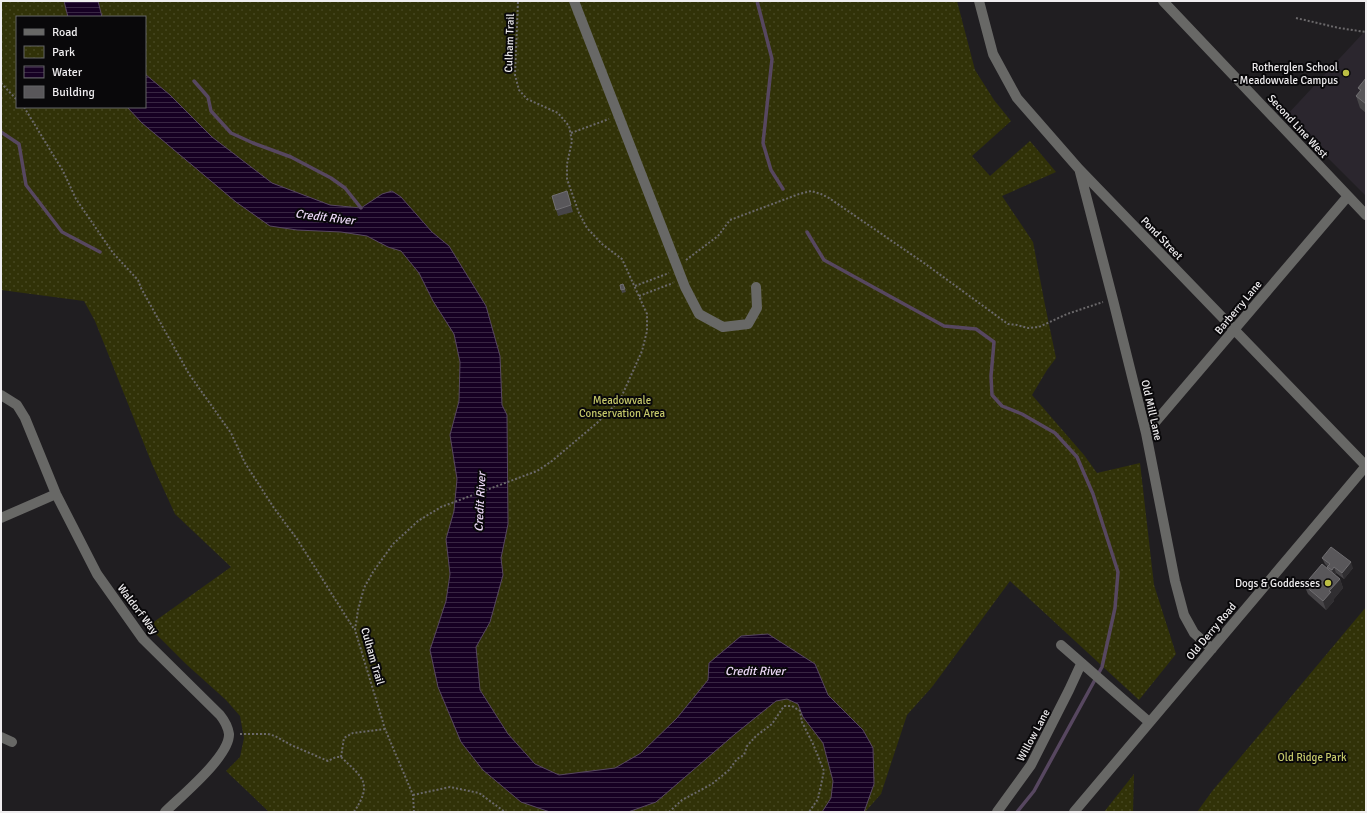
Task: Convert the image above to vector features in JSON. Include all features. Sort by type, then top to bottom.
[{"type":"street","points":[[574,1],[682,280],[699,314],[723,327],[748,324],[757,308],[756,287]]},
{"type":"street","name":"Pond Street","points":[[979,1],[993,54],[1017,98],[1079,169],[1366,466]]},
{"type":"street","name":"Second Line West","points":[[1163,1],[1366,215]]},
{"type":"street","name":"Old Mill Lane","points":[[1079,169],[1146,432],[1175,581],[1184,615],[1194,633],[1212,649]]},
{"type":"street","name":"Barberry Lane","points":[[1146,432],[1348,196]]},
{"type":"street","name":"Waldorf Way","points":[[1,395],[17,405],[24,418],[56,494],[97,574],[143,639],[220,715],[225,721],[229,734]]},
{"type":"street","name":"Old Derry Road","points":[[1074,812],[1366,466]]},
{"type":"street","points":[[1,518],[56,494]]},
{"type":"street","points":[[1061,645],[1149,722]]},
{"type":"street","name":"Willow Lane","points":[[997,812],[1031,765],[1085,667]]},
{"type":"street","points":[[165,812],[219,759],[226,748],[229,734]]},
{"type":"street","points":[[1,737],[12,742]]},
{"type":"path","name":"Culham Trail","points":[[414,812],[413,795],[385,729],[355,630],[358,610],[364,588],[373,572],[394,544],[418,521],[441,507],[537,471],[552,461],[598,422],[620,400],[642,351],[647,331],[647,314],[622,258],[602,244],[588,228],[579,213],[567,179],[567,164],[572,141],[569,126],[558,113],[527,99],[519,90],[515,75],[518,1]]},
{"type":"path","points":[[1296,18],[1339,28],[1366,32]]},
{"type":"path","points":[[1,83],[16,99]]},
{"type":"path","points":[[25,108],[63,171],[76,199],[113,253],[138,280],[143,292],[189,374],[231,433],[245,463],[274,508],[297,539],[355,630]]},
{"type":"path","points":[[571,133],[618,116]]},
{"type":"path","points":[[635,286],[678,268],[686,259],[718,236],[730,220],[799,194],[811,191],[829,198],[924,263],[1008,324],[1028,328],[1039,327],[1078,310],[1113,300]]},
{"type":"path","points":[[639,296],[682,280]]},
{"type":"path","points":[[669,812],[682,800],[712,784],[729,770],[737,759],[744,755],[747,746],[756,736],[772,724],[784,706],[792,706],[800,711],[802,722],[824,771],[818,799],[809,812]]},
{"type":"path","points":[[341,757],[344,738],[353,733],[385,729]]},
{"type":"path","points":[[229,734],[268,734],[276,736],[291,745],[328,761],[336,757],[341,757],[361,776],[365,790],[361,801],[354,812]]},
{"type":"path","points":[[413,795],[450,787],[480,793],[505,812]]},
{"type":"shaded area","name":"Rotherglen School - Meadowvale Campus","points":[[1366,30],[1366,196],[1286,116]]},
{"type":"green space","name":"Meadowvale Conservation Area","points":[[1,1],[957,1],[975,70],[994,100],[1011,121],[972,156],[990,176],[1030,141],[1056,172],[1002,196],[1033,242],[1056,358],[1032,395],[1084,455],[1097,473],[1140,463],[1154,585],[1176,654],[1139,700],[1010,581],[932,687],[907,715],[881,794],[865,812],[269,812],[226,771],[240,757],[244,738],[240,716],[226,700],[186,664],[148,626],[231,567],[175,514],[152,464],[95,321],[84,301],[1,290]]},
{"type":"green space","name":"Old Ridge Park","points":[[1366,607],[1366,812],[1197,812],[1213,790]]},
{"type":"green space","points":[[1134,774],[1133,812],[1104,812]]},
{"type":"water","points":[[64,1],[98,1],[102,16],[68,16]]},
{"type":"water","name":"Credit River","points":[[146,75],[170,95],[212,137],[272,183],[330,205],[361,208],[382,194],[392,191],[401,197],[432,232],[449,246],[486,306],[500,356],[502,405],[507,415],[508,524],[501,558],[503,575],[490,622],[476,647],[480,690],[508,734],[535,764],[559,775],[615,768],[641,753],[677,718],[708,680],[709,663],[741,636],[768,634],[815,664],[828,695],[863,730],[873,748],[874,784],[864,812],[822,812],[831,798],[833,781],[823,743],[803,717],[798,704],[787,699],[776,701],[656,802],[628,812],[550,812],[521,802],[483,770],[461,742],[438,687],[430,650],[446,601],[450,574],[446,539],[454,511],[457,479],[450,435],[459,401],[460,362],[454,334],[433,301],[419,273],[401,251],[388,247],[367,236],[341,232],[297,230],[270,226],[236,202],[142,123],[128,108],[146,108]]},
{"type":"building","points":[[1366,78],[1366,104],[1356,96],[1361,90],[1358,88]]},
{"type":"building","points":[[567,191],[571,205],[556,210],[552,196]]},
{"type":"building","points":[[623,284],[625,289],[621,290],[620,285]]},
{"type":"building","points":[[1331,547],[1351,562],[1342,573],[1334,567],[1332,570],[1327,567],[1330,564],[1322,558]]},
{"type":"building","points":[[1322,564],[1340,579],[1329,591],[1331,592],[1323,601],[1304,585]]},
{"type":"waterway","points":[[757,1],[772,59],[763,143],[771,170],[783,189]]},
{"type":"waterway","points":[[194,81],[208,97],[211,111],[231,133],[291,157],[331,178],[345,188],[361,208]]},
{"type":"waterway","points":[[1,132],[19,144],[26,185],[62,232],[100,252]]},
{"type":"waterway","points":[[807,232],[824,260],[944,326],[976,329],[994,342],[991,376],[992,395],[1002,406],[1022,414],[1055,433],[1077,457],[1093,494],[1118,572],[1115,608],[1102,667],[1034,791],[1017,812]]},
{"type":"place","name":"Rotherglen School - Meadowvale Campus","points":[[1346,73]]},
{"type":"place","name":"Dogs & Goddesses","points":[[1328,583]]}]
